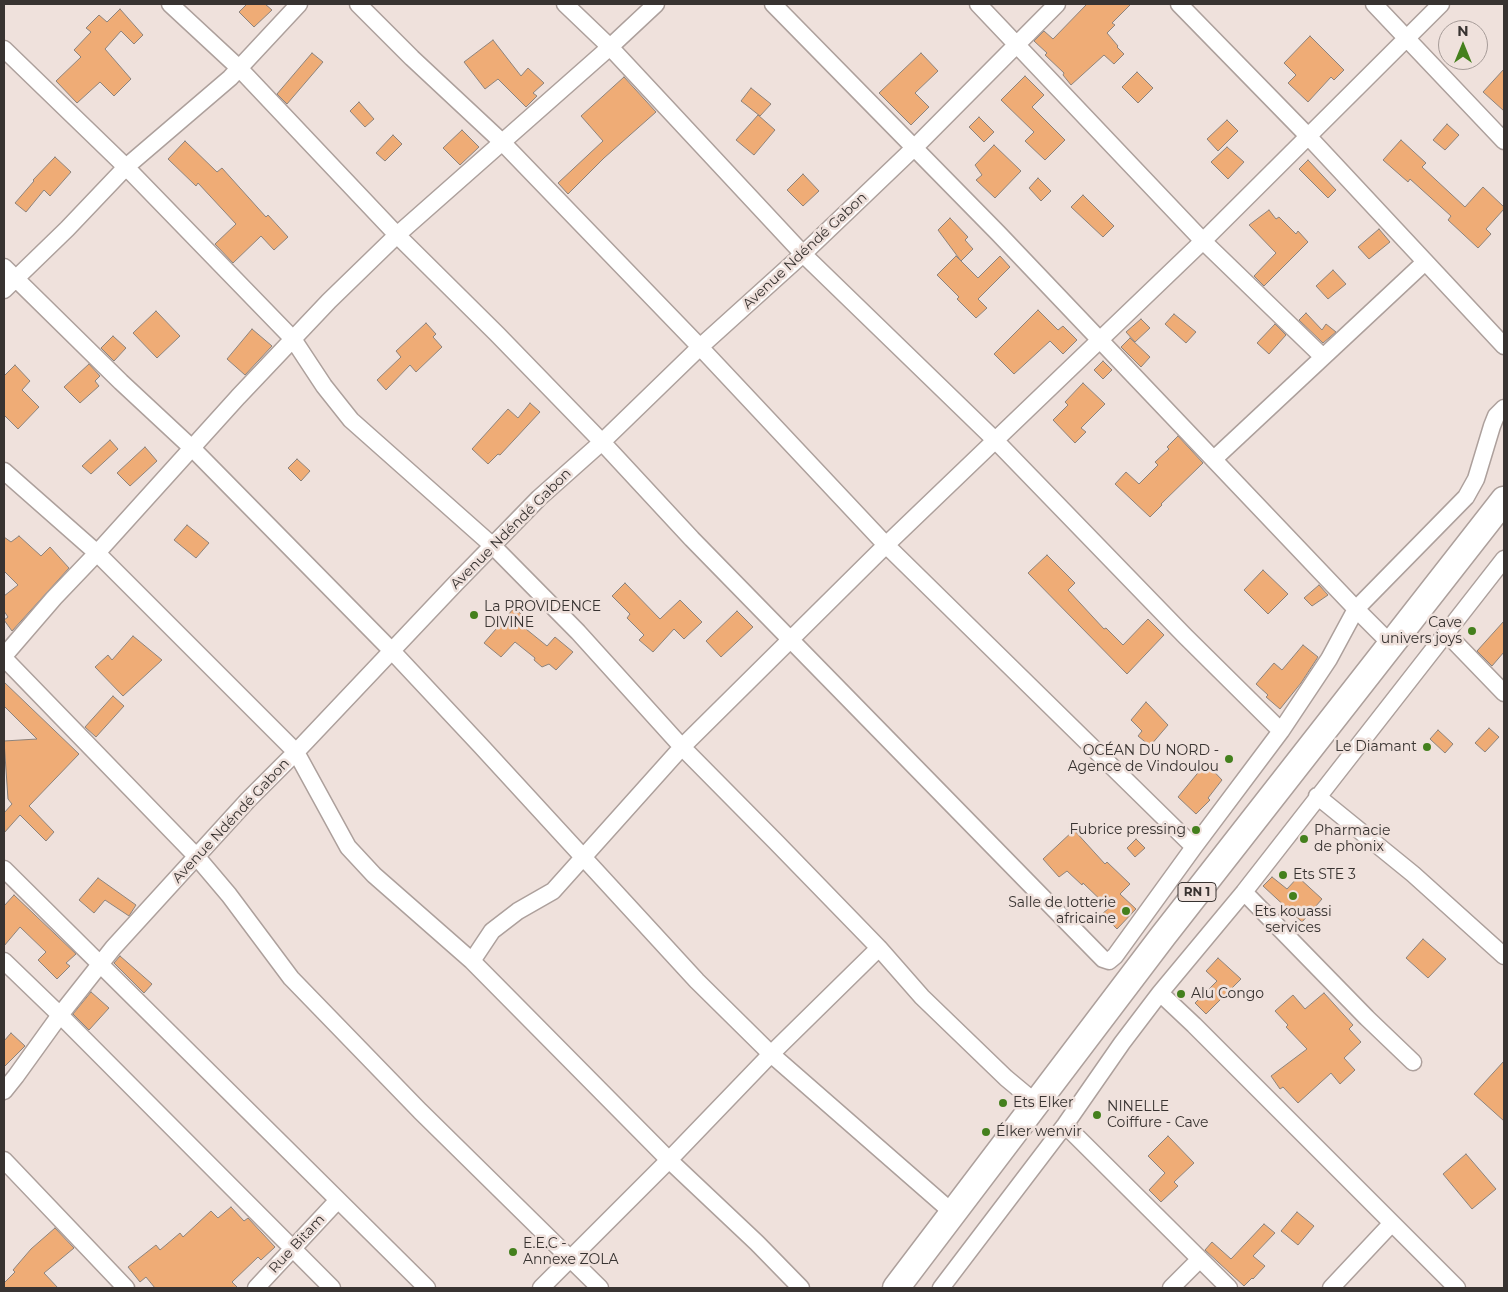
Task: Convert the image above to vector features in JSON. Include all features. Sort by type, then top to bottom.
[{"type":"highway","name":"RN 1","points":[[896,1288],[1168,928],[1504,500]]},
{"type":"street","points":[[170,4],[239,68],[397,235],[497,334],[602,442],[692,539],[1103,959],[1110,961],[1115,956],[1281,731],[1329,659],[1356,609],[1466,497],[1476,479],[1496,416],[1504,408]]},
{"type":"street","points":[[299,4],[230,78],[126,167],[68,229],[7,278],[193,449],[392,651],[697,981],[771,1054],[953,1213]]},
{"type":"street","points":[[358,4],[412,58],[502,142],[700,347],[886,545],[1194,847]]},
{"type":"street","points":[[565,4],[610,47],[803,254],[995,440],[1185,636],[1281,731]]},
{"type":"street","points":[[600,1288],[420,1111],[291,978],[230,895],[196,856],[4,657],[54,598],[98,553],[238,397],[293,339],[397,235],[656,4]]},
{"type":"street","points":[[773,4],[915,148],[1391,644]]},
{"type":"street","points":[[978,4],[1202,241],[1323,357]]},
{"type":"street","name":"Avenue Ndéndé Gabon","points":[[4,1091],[100,964],[196,856],[539,498],[602,442],[700,347],[803,254],[915,148],[1057,4]]},
{"type":"street","points":[[1179,4],[1307,136],[1504,346]]},
{"type":"street","points":[[1374,4],[1504,141]]},
{"type":"street","points":[[472,961],[492,930],[518,911],[553,891],[682,747],[790,639],[1202,241],[1441,4]]},
{"type":"street","points":[[4,49],[126,167],[293,339],[324,386],[351,420],[493,546],[578,632],[682,747],[879,948],[922,997],[1006,1078],[1036,1103]]},
{"type":"street","points":[[1214,459],[1425,262]]},
{"type":"street","points":[[4,471],[98,553],[296,752],[348,847],[374,875],[472,961],[669,1160],[757,1243],[801,1288]]},
{"type":"street","points":[[944,1287],[1065,1125],[1122,1042],[1244,892],[1317,796],[1504,559]]},
{"type":"street","points":[[1446,633],[1504,693]]},
{"type":"street","points":[[1317,796],[1413,874],[1504,956]]},
{"type":"street","points":[[4,869],[427,1288]]},
{"type":"street","points":[[1244,892],[1367,1018],[1413,1062]]},
{"type":"street","points":[[541,1288],[669,1160],[771,1054],[879,948]]},
{"type":"street","points":[[4,961],[332,1288]]},
{"type":"street","points":[[1160,993],[1457,1288]]},
{"type":"street","points":[[1065,1125],[1229,1288]]},
{"type":"street","points":[[4,1160],[126,1288]]},
{"type":"street","name":"Rue Bitam","points":[[256,1288],[338,1200]]},
{"type":"street","points":[[1331,1288],[1392,1223]]},
{"type":"street","points":[[1172,1288],[1200,1259]]},
{"type":"building","points":[[247,4],[265,4],[272,10],[254,27],[239,12]]},
{"type":"building","points":[[1087,4],[1131,4],[1112,23],[1115,25],[1107,33],[1124,54],[1114,64],[1104,55],[1071,85],[1063,75],[1064,73],[1045,55],[1047,53],[1034,41],[1044,31],[1053,39]]},
{"type":"building","points":[[120,9],[143,35],[134,44],[121,31],[105,49],[131,79],[114,96],[100,82],[77,103],[56,81],[81,57],[74,50],[91,32],[86,28],[99,15],[107,22]]},
{"type":"building","points":[[1310,36],[1344,70],[1334,80],[1331,77],[1308,102],[1288,83],[1296,75],[1284,63]]},
{"type":"building","points":[[493,40],[521,76],[528,68],[544,83],[533,93],[537,96],[526,107],[498,79],[485,89],[464,62]]},
{"type":"building","points":[[312,53],[323,62],[287,104],[277,94]]},
{"type":"building","points":[[921,53],[938,71],[915,93],[929,107],[911,125],[879,93]]},
{"type":"building","points":[[1504,69],[1504,111],[1483,92]]},
{"type":"building","points":[[1137,72],[1153,88],[1138,103],[1122,87]]},
{"type":"building","points":[[1025,76],[1044,95],[1032,107],[1065,140],[1045,160],[1025,141],[1034,132],[1001,100]]},
{"type":"building","points":[[624,77],[656,112],[604,158],[568,194],[558,183],[603,141],[581,116]]},
{"type":"building","points":[[751,88],[771,104],[760,116],[741,101]]},
{"type":"building","points":[[359,102],[374,119],[365,127],[350,111]]},
{"type":"building","points":[[758,115],[775,130],[754,155],[736,140]]},
{"type":"building","points":[[979,117],[994,132],[984,142],[969,127]]},
{"type":"building","points":[[1227,120],[1238,131],[1218,151],[1207,139]]},
{"type":"building","points":[[1447,124],[1459,135],[1445,150],[1433,140]]},
{"type":"building","points":[[462,130],[479,147],[460,165],[443,148]]},
{"type":"building","points":[[393,135],[402,144],[385,161],[376,153]]},
{"type":"building","points":[[1401,140],[1426,163],[1422,167],[1465,207],[1483,187],[1504,207],[1486,229],[1491,234],[1478,248],[1448,220],[1451,216],[1410,179],[1408,182],[1383,160]]},
{"type":"building","points":[[185,141],[217,172],[222,168],[266,217],[268,215],[288,237],[274,250],[261,236],[233,263],[215,244],[236,224],[198,183],[196,186],[168,159]]},
{"type":"building","points":[[994,145],[1021,171],[995,198],[976,180],[982,175],[975,165]]},
{"type":"building","points":[[1227,147],[1244,162],[1228,179],[1211,162]]},
{"type":"building","points":[[55,157],[71,172],[50,196],[44,190],[26,212],[15,203],[33,180]]},
{"type":"building","points":[[1308,160],[1336,190],[1328,198],[1299,169]]},
{"type":"building","points":[[803,174],[819,191],[803,206],[787,190]]},
{"type":"building","points":[[1038,178],[1051,191],[1041,201],[1029,188]]},
{"type":"building","points":[[1083,195],[1114,226],[1103,237],[1071,207]]},
{"type":"building","points":[[1269,210],[1276,219],[1279,217],[1296,234],[1298,231],[1308,242],[1264,286],[1254,276],[1276,253],[1249,225]]},
{"type":"building","points":[[950,218],[968,237],[965,240],[973,249],[961,261],[938,230]]},
{"type":"building","points":[[1379,229],[1390,242],[1369,259],[1358,247]]},
{"type":"building","points":[[956,256],[978,278],[1000,256],[1010,267],[978,299],[987,308],[976,318],[957,299],[959,297],[937,275]]},
{"type":"building","points":[[1333,270],[1346,284],[1328,299],[1316,286]]},
{"type":"building","points":[[1038,310],[1058,330],[1063,326],[1077,340],[1063,354],[1050,341],[1014,374],[994,354]]},
{"type":"building","points":[[156,311],[180,336],[157,358],[133,333]]},
{"type":"building","points":[[1306,313],[1322,330],[1326,324],[1336,332],[1323,343],[1299,320]]},
{"type":"building","points":[[1174,314],[1196,332],[1186,343],[1165,324]]},
{"type":"building","points":[[1141,319],[1150,328],[1135,342],[1126,332]]},
{"type":"building","points":[[426,323],[436,334],[433,337],[442,347],[416,372],[410,365],[386,390],[377,380],[401,357],[396,351]]},
{"type":"building","points":[[1275,324],[1286,335],[1269,354],[1257,343]]},
{"type":"building","points":[[252,329],[272,346],[245,375],[227,359]]},
{"type":"building","points":[[113,336],[126,348],[114,361],[101,348]]},
{"type":"building","points":[[1130,338],[1150,357],[1141,367],[1121,347]]},
{"type":"building","points":[[1103,361],[1112,370],[1103,379],[1094,370]]},
{"type":"building","points":[[89,364],[100,376],[95,381],[99,386],[80,403],[64,387]]},
{"type":"building","points":[[15,365],[30,381],[22,390],[39,407],[18,429],[4,415],[4,376]]},
{"type":"building","points":[[1083,383],[1105,404],[1081,428],[1086,432],[1075,443],[1053,420],[1068,405],[1065,402]]},
{"type":"building","points":[[530,403],[540,412],[500,455],[498,454],[488,464],[472,449],[508,409],[518,418]]},
{"type":"building","points":[[1178,436],[1203,463],[1150,517],[1115,484],[1126,472],[1139,484],[1158,465],[1155,462],[1169,449],[1167,447]]},
{"type":"building","points":[[110,440],[118,449],[91,474],[82,466]]},
{"type":"building","points":[[145,447],[157,461],[130,486],[117,473]]},
{"type":"building","points":[[297,459],[310,471],[301,481],[288,468]]},
{"type":"building","points":[[187,525],[209,543],[196,558],[174,540]]},
{"type":"building","points":[[19,536],[41,556],[50,547],[69,568],[12,631],[4,620],[8,617],[4,611],[4,596],[18,585],[4,571],[4,537],[11,542]]},
{"type":"building","points":[[1047,555],[1075,583],[1068,590],[1104,629],[1106,628],[1123,645],[1148,619],[1164,635],[1127,674],[1028,573]]},
{"type":"building","points":[[1263,570],[1288,594],[1268,614],[1244,590]]},
{"type":"building","points":[[625,583],[660,619],[680,600],[702,622],[684,639],[674,629],[653,652],[639,640],[644,635],[627,618],[630,614],[612,596]]},
{"type":"building","points":[[1319,585],[1328,595],[1312,606],[1304,598]]},
{"type":"building","points":[[514,608],[531,623],[526,629],[547,646],[555,637],[573,652],[556,670],[549,664],[542,667],[534,660],[535,658],[515,642],[501,657],[484,643]]},
{"type":"building","points":[[737,611],[753,627],[721,657],[706,641]]},
{"type":"building","points":[[1504,621],[1504,652],[1492,666],[1477,651]]},
{"type":"building","points":[[133,636],[162,660],[123,696],[95,667],[108,655],[112,660]]},
{"type":"building","points":[[1303,645],[1318,657],[1301,683],[1280,709],[1266,697],[1268,695],[1256,684],[1274,663],[1282,670]]},
{"type":"building","points":[[4,682],[79,754],[29,806],[54,832],[46,841],[20,815],[4,833],[4,813],[12,804],[8,799],[4,741],[37,739],[4,706]]},
{"type":"building","points":[[113,696],[124,706],[96,737],[85,727]]},
{"type":"building","points":[[1146,702],[1168,725],[1150,746],[1138,736],[1142,731],[1131,720]]},
{"type":"building","points":[[1489,728],[1499,737],[1485,752],[1475,743]]},
{"type":"building","points":[[1438,730],[1453,744],[1445,753],[1430,739]]},
{"type":"building","points":[[1206,763],[1222,780],[1208,798],[1210,800],[1196,814],[1178,797]]},
{"type":"building","points":[[1074,830],[1105,864],[1107,862],[1130,884],[1120,894],[1136,909],[1117,929],[1102,914],[1109,908],[1083,883],[1082,885],[1067,871],[1059,877],[1043,859]]},
{"type":"building","points":[[1136,839],[1145,848],[1135,857],[1127,848]]},
{"type":"building","points":[[1272,877],[1287,889],[1298,877],[1322,899],[1302,922],[1263,886]]},
{"type":"building","points":[[98,878],[136,905],[129,916],[105,900],[94,913],[79,900]]},
{"type":"building","points":[[14,895],[76,954],[66,963],[70,966],[57,979],[38,960],[46,952],[20,927],[4,946],[4,906]]},
{"type":"building","points":[[1423,939],[1446,959],[1428,978],[1406,958]]},
{"type":"building","points":[[120,956],[152,984],[144,993],[114,963]]},
{"type":"building","points":[[1218,958],[1241,979],[1206,1014],[1195,1003],[1217,981],[1206,971]]},
{"type":"building","points":[[91,992],[109,1008],[89,1030],[73,1014]]},
{"type":"building","points":[[1324,993],[1353,1025],[1349,1029],[1361,1042],[1344,1058],[1355,1070],[1340,1084],[1331,1073],[1298,1103],[1283,1087],[1280,1089],[1271,1076],[1307,1049],[1286,1027],[1288,1025],[1275,1011],[1293,995],[1305,1009]]},
{"type":"building","points":[[11,1033],[25,1046],[4,1067],[4,1041]]},
{"type":"building","points":[[1504,1061],[1504,1121],[1474,1094]]},
{"type":"building","points":[[1168,1136],[1194,1163],[1174,1182],[1178,1186],[1161,1202],[1149,1190],[1165,1173],[1148,1156]]},
{"type":"building","points":[[1466,1154],[1496,1189],[1472,1209],[1443,1174]]},
{"type":"building","points":[[231,1207],[244,1221],[248,1218],[275,1247],[261,1260],[258,1257],[232,1282],[238,1288],[155,1288],[146,1277],[140,1282],[128,1267],[156,1245],[160,1250],[180,1233],[183,1237],[211,1211],[218,1218]]},
{"type":"building","points":[[1297,1212],[1314,1226],[1298,1245],[1281,1231]]},
{"type":"building","points":[[1264,1224],[1275,1233],[1253,1256],[1265,1266],[1244,1286],[1205,1250],[1212,1242],[1231,1259]]},
{"type":"building","points":[[55,1228],[74,1248],[44,1273],[58,1288],[4,1288],[4,1283],[15,1272],[13,1270],[31,1249]]},
{"type":"place","name":"La PROVIDENCE DIVINE","points":[[474,615]]},
{"type":"place","name":"Cave univers joys","points":[[1472,631]]},
{"type":"place","name":"Le Diamant","points":[[1427,747]]},
{"type":"place","name":"OCÉAN DU NORD - Agence de Vindoulou","points":[[1229,759]]},
{"type":"place","name":"Fubrice pressing","points":[[1196,830]]},
{"type":"place","name":"Pharmacie de phonix","points":[[1304,839]]},
{"type":"place","name":"Ets STE 3","points":[[1283,875]]},
{"type":"place","name":"Ets kouassi services","points":[[1293,896]]},
{"type":"place","name":"Salle de lotterie africaine","points":[[1126,911]]},
{"type":"place","name":"Alu Congo","points":[[1181,994]]},
{"type":"place","name":"Ets Elker","points":[[1003,1103]]},
{"type":"place","name":"NINELLE Coiffure - Cave","points":[[1097,1115]]},
{"type":"place","name":"Élker wenvir","points":[[986,1132]]},
{"type":"place","name":"E.E.C - Annexe ZOLA","points":[[513,1252]]}]
